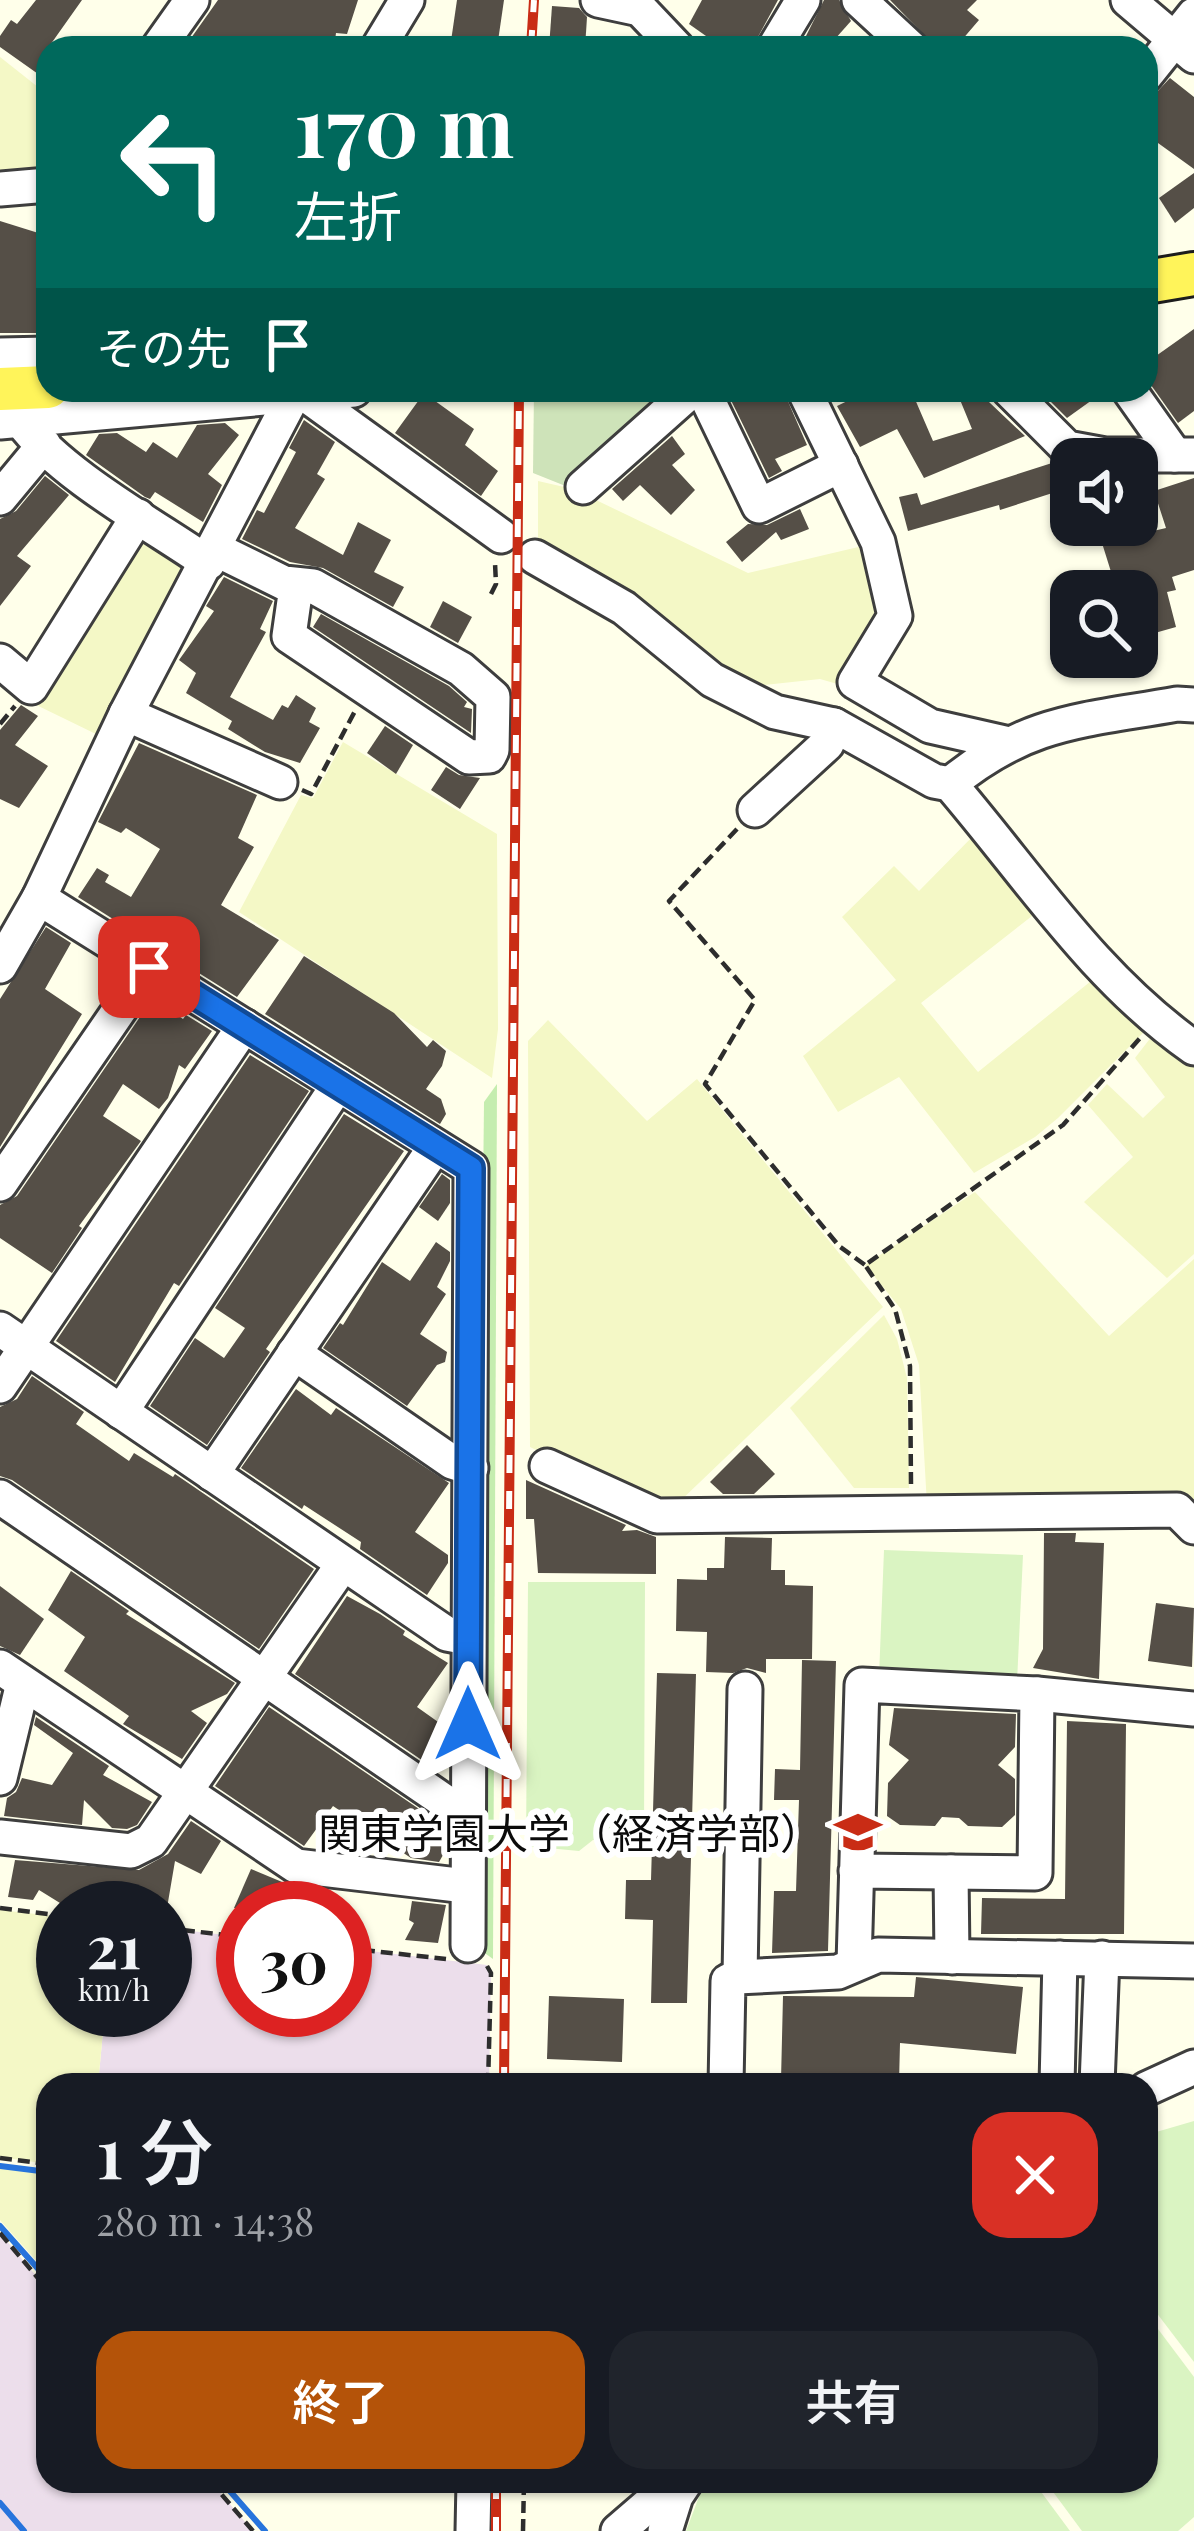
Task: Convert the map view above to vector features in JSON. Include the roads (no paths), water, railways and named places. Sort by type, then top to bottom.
[{"type":"main road","points":[[1158,280],[1194,274]]},
{"type":"main road","points":[[17,419],[36,392]]},
{"type":"street","points":[[385,36],[407,0]]},
{"type":"street","points":[[598,0],[642,4],[667,36]]},
{"type":"street","points":[[781,36],[803,0]]},
{"type":"street","points":[[859,0],[898,36]]},
{"type":"street","points":[[1128,0],[1188,37],[1158,63]]},
{"type":"street","points":[[163,36],[177,6]]},
{"type":"street","points":[[0,189],[36,186]]},
{"type":"street","points":[[0,355],[36,371]]},
{"type":"street","points":[[17,419],[201,402]]},
{"type":"street","points":[[2,956],[39,898],[126,714],[294,402]]},
{"type":"street","points":[[311,402],[498,546]]},
{"type":"street","points":[[583,487],[679,402]]},
{"type":"street","points":[[709,402],[759,506],[841,465]]},
{"type":"street","points":[[810,402],[878,542],[895,616],[855,682],[930,726],[1005,743]]},
{"type":"street","points":[[1021,402],[1067,448],[1105,454],[1185,455]]},
{"type":"street","points":[[1139,402],[1185,455]]},
{"type":"street","points":[[0,498],[17,419]]},
{"type":"street","points":[[17,419],[84,478],[138,515],[212,556],[296,587],[313,586],[434,652],[485,687],[493,698],[489,756],[469,757],[290,636],[296,587]]},
{"type":"street","points":[[0,661],[31,687],[138,515]]},
{"type":"street","points":[[536,557],[633,615],[712,680],[775,712],[835,725],[934,781],[950,784],[1043,903],[1155,1021],[1194,1048]]},
{"type":"street","points":[[950,784],[1005,743],[1042,728],[1194,705]]},
{"type":"street","points":[[126,714],[280,782]]},
{"type":"street","points":[[755,810],[827,744],[835,725]]},
{"type":"street","points":[[39,898],[471,1168],[467,1946]]},
{"type":"street","points":[[0,1184],[149,967]]},
{"type":"street","points":[[0,1386],[14,1338],[244,1026]]},
{"type":"street","points":[[122,1412],[338,1085]]},
{"type":"street","points":[[212,1474],[435,1147]]},
{"type":"street","points":[[14,1338],[447,1634],[468,1638]]},
{"type":"street","points":[[295,1353],[452,1462],[470,1468]]},
{"type":"street","points":[[547,1466],[657,1516],[1177,1510],[1194,1527]]},
{"type":"street","points":[[0,1497],[447,1803],[467,1808]]},
{"type":"street","points":[[0,1837],[140,1849],[151,1841],[343,1564]]},
{"type":"street","points":[[0,1778],[11,1675],[296,1866],[466,1886]]},
{"type":"street","points":[[854,1964],[862,1685],[1037,1694],[1194,1709]]},
{"type":"street","points":[[740,1977],[745,1689]]},
{"type":"street","points":[[856,1871],[1035,1874],[1037,1694]]},
{"type":"street","points":[[951,1873],[952,1957]]},
{"type":"street","points":[[726,2073],[728,1981],[740,1977],[838,1972],[878,1955],[1194,1961]]},
{"type":"street","points":[[1057,2073],[1060,1958]]},
{"type":"street","points":[[1097,2073],[1102,1958]]},
{"type":"street","points":[[1158,2084],[1194,2067]]},
{"type":"street","points":[[473,2531],[474,2493]]},
{"type":"street","points":[[618,2531],[662,2493]]},
{"type":"street","points":[[665,2531],[677,2493]]},
{"type":"waterway","points":[[0,2166],[36,2170]]},
{"type":"waterway","points":[[0,2226],[36,2266]]},
{"type":"waterway","points":[[232,2493],[265,2531]]},
{"type":"waterway","points":[[459,2493],[462,2497]]},
{"type":"waterway","points":[[0,2503],[24,2531]]},
{"type":"railway","points":[[532,36],[534,0]]},
{"type":"railway","points":[[504,2073],[519,402]]},
{"type":"railway","points":[[496,2493],[496,2531]]},
{"type":"place","name":"関東学園大学（経済学部）","points":[[858,1832]]}]
